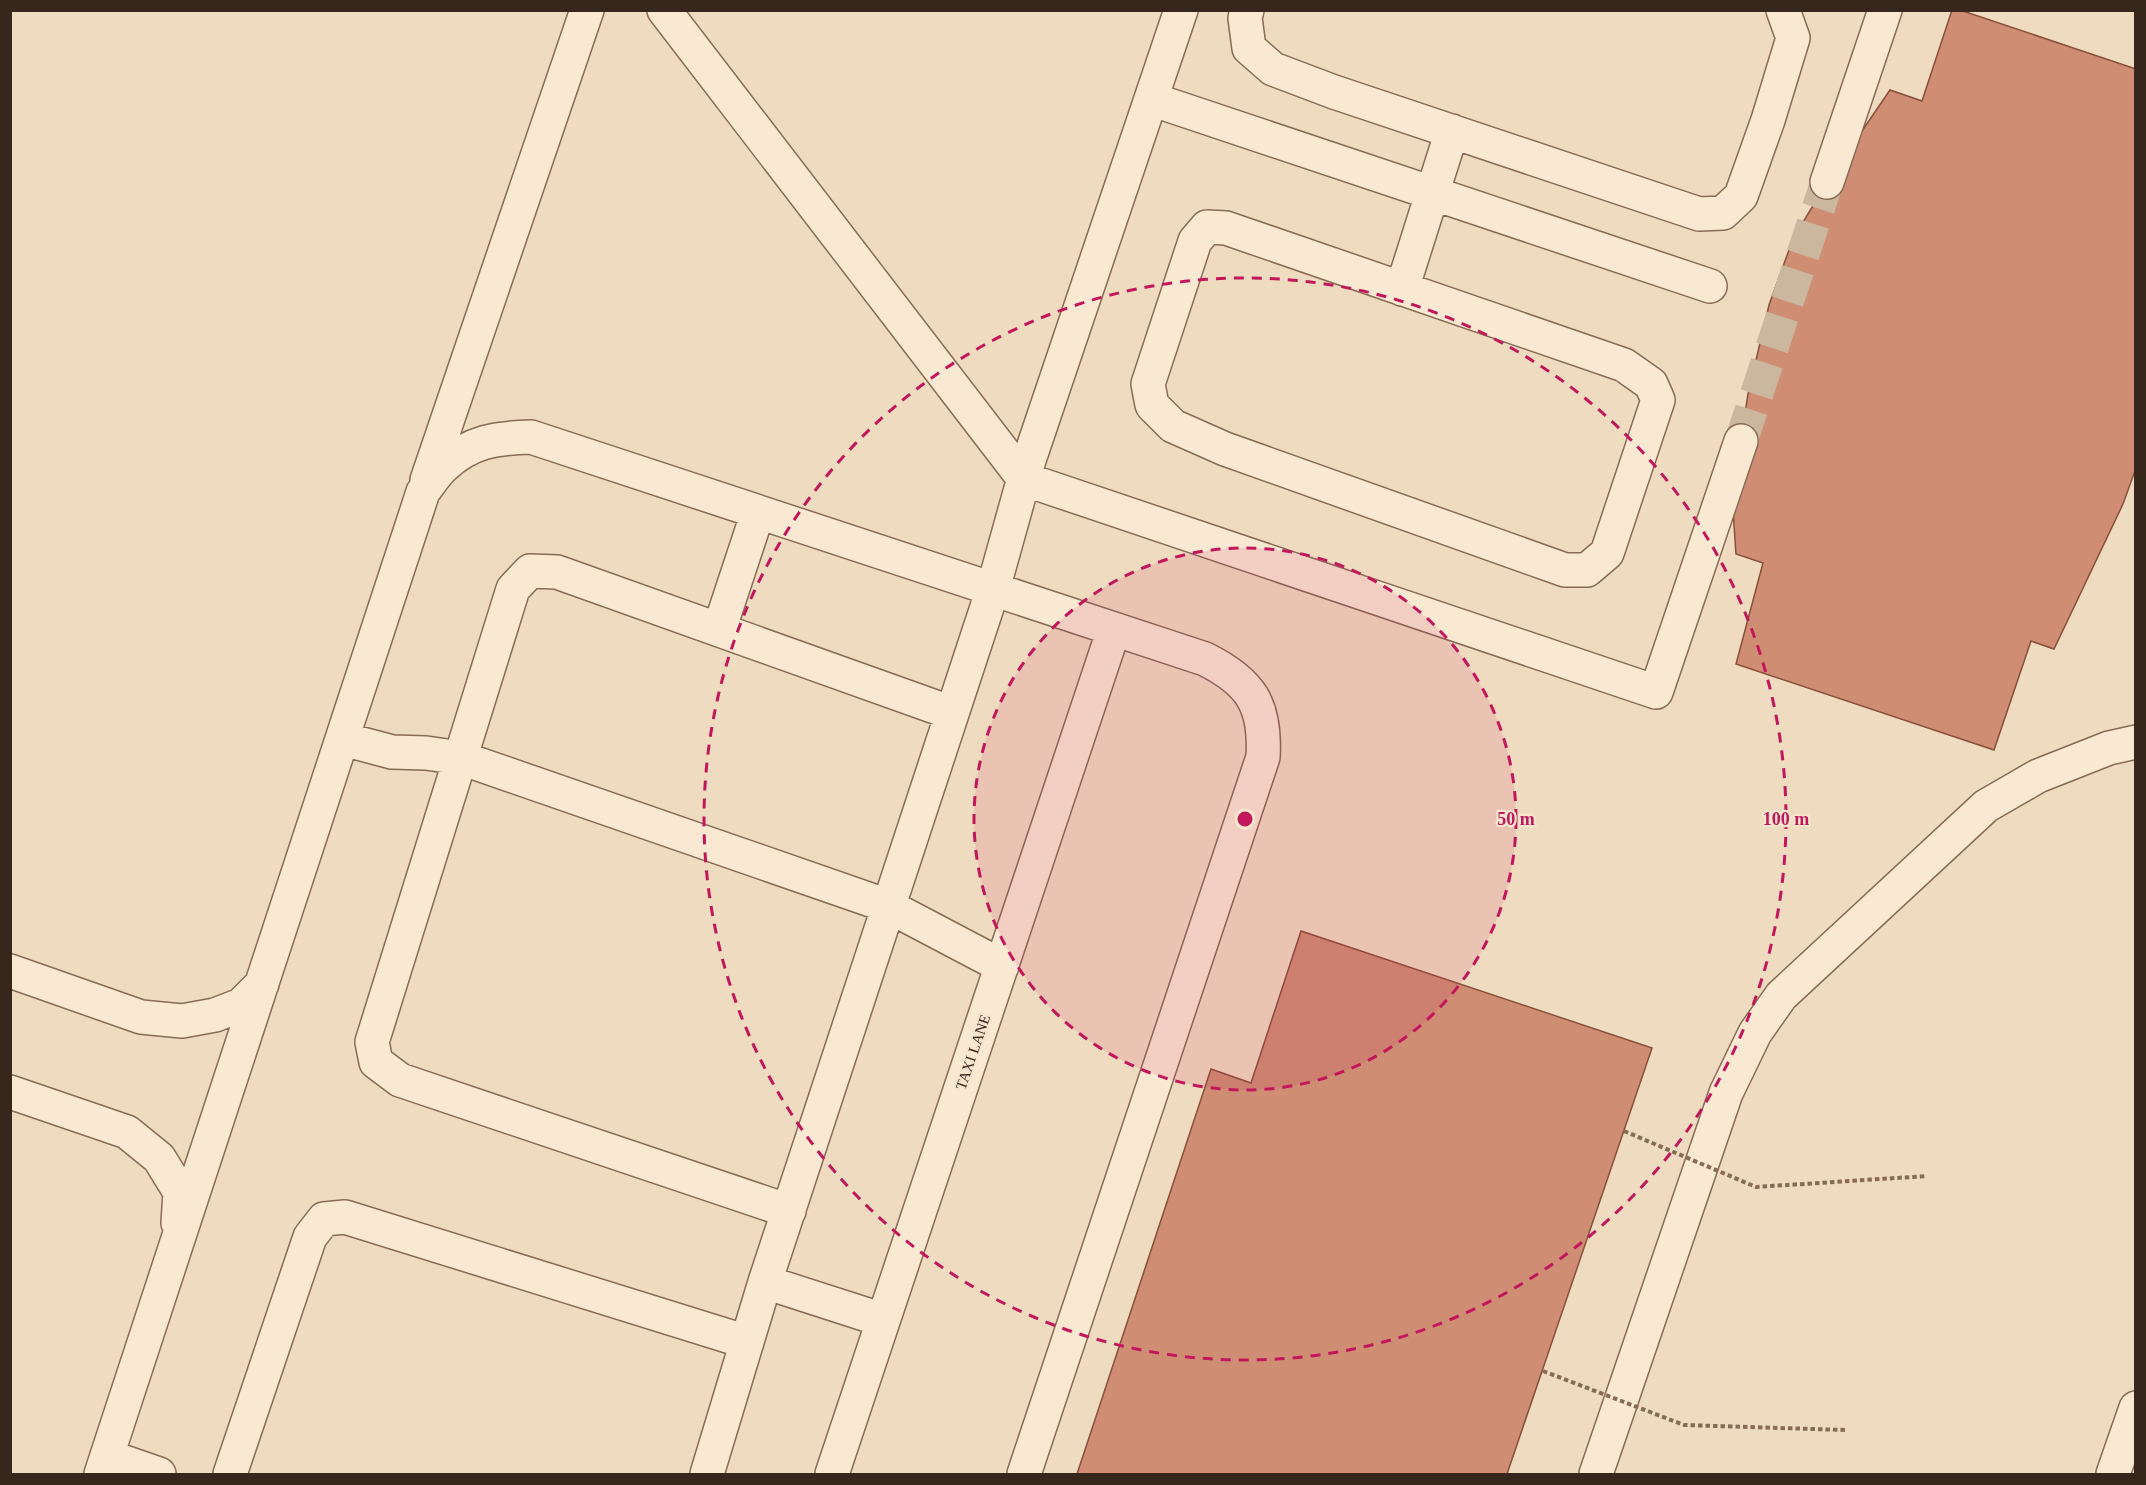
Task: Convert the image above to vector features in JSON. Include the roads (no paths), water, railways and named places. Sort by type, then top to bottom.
[{"type":"street","points":[[159,1474],[104,1465],[423,492],[587,10]]},
{"type":"street","points":[[664,10],[1024,479],[1656,692],[1741,441]]},
{"type":"street","points":[[707,1474],[765,1282],[993,589],[1024,479],[1181,10]]},
{"type":"street","points":[[1247,10],[1245,18],[1249,48],[1273,69],[1334,92],[1699,214],[1722,213],[1741,196],[1768,120],[1793,38],[1783,10]]},
{"type":"street","points":[[1827,182],[1885,10]]},
{"type":"street","points":[[1151,99],[1710,286]]},
{"type":"street","points":[[1402,289],[1452,131]]},
{"type":"street","points":[[1207,227],[1226,228],[1402,289],[1624,365],[1651,384],[1658,400],[1607,553],[1587,570],[1565,570],[1225,449],[1173,426],[1152,405],[1148,384],[1195,241],[1207,227]]},
{"type":"street","points":[[423,492],[443,466],[469,448],[500,437],[531,437],[1205,659],[1227,670],[1246,687],[1258,708],[1265,732],[1263,757],[1024,1474]]},
{"type":"street","points":[[719,630],[758,512]]},
{"type":"street","points":[[789,1211],[400,1080],[376,1062],[372,1042],[513,590],[530,571],[557,572],[952,713]]},
{"type":"street","name":"TAXI LANE","points":[[832,1474],[1114,629]]},
{"type":"street","points":[[343,739],[392,752],[426,753],[461,758],[888,906],[1002,966]]},
{"type":"street","points":[[1596,1474],[1726,1093],[1755,1033],[1781,996],[1986,806],[2038,776],[2109,748],[2136,742]]},
{"type":"street","points":[[10,971],[141,1017],[182,1021],[215,1015],[241,1005],[262,984]]},
{"type":"street","points":[[10,1092],[127,1132],[159,1158],[180,1192],[176,1244]]},
{"type":"street","points":[[230,1474],[310,1237],[324,1219],[345,1217],[747,1342]]},
{"type":"street","points":[[765,1282],[883,1320]]},
{"type":"street","points":[[2113,1474],[2136,1408]]},
{"type":"tunnel","points":[[1741,441],[1827,182]]}]
